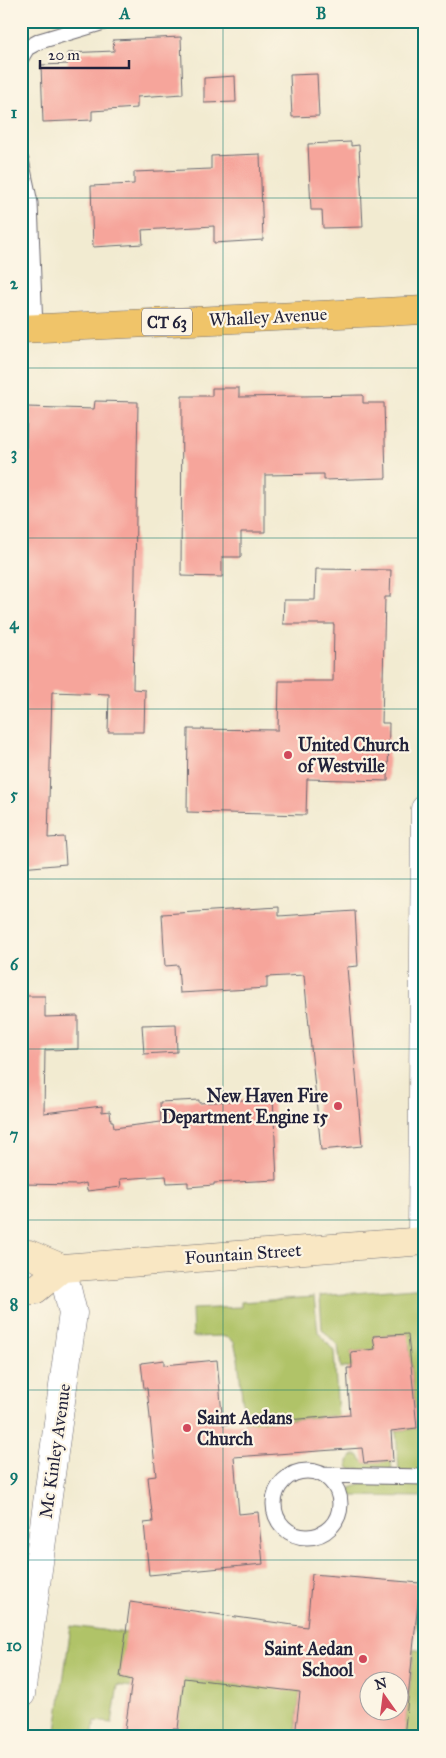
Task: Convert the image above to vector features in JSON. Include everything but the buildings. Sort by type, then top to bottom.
[{"type":"main road","name":"Whalley Avenue","points":[[28,329],[425,310]]},
{"type":"main road","name":"Fountain Street","points":[[21,1255],[29,1254],[62,1268],[423,1241]]},
{"type":"main road","points":[[21,1291],[35,1290],[62,1268]]},
{"type":"street","points":[[423,1241],[425,809]]},
{"type":"street","name":"Mc Kinley Avenue","points":[[21,1694],[73,1313],[62,1268]]},
{"type":"lane","points":[[21,58],[27,48],[40,41],[107,21]]},
{"type":"lane","points":[[21,160],[30,203],[28,329]]},
{"type":"lane","points":[[323,1475],[332,1482],[338,1491],[341,1502],[337,1518],[326,1532],[316,1537],[305,1538],[294,1535],[284,1529],[274,1511],[274,1500],[277,1490],[283,1481],[292,1474],[302,1471],[313,1471],[323,1475],[425,1477]]},
{"type":"green space","points":[[425,1287],[425,1472],[399,1471],[396,1431],[417,1428],[408,1334],[374,1336],[375,1349],[351,1352],[352,1368],[341,1368],[338,1346],[322,1329],[320,1296]]},
{"type":"green space","points":[[314,1297],[318,1332],[334,1351],[340,1449],[333,1416],[262,1422],[246,1436],[238,1358],[234,1342],[229,1338],[221,1336],[193,1337],[192,1309],[241,1307],[241,1302]]},
{"type":"green space","points":[[353,1455],[358,1455],[364,1463],[391,1461],[392,1470],[350,1469],[348,1461]]},
{"type":"green space","points":[[363,1484],[425,1485],[425,1497],[350,1496],[350,1488]]},
{"type":"green space","points":[[425,1594],[425,1631],[419,1631],[416,1625],[418,1612],[423,1612]]},
{"type":"green space","points":[[71,1626],[127,1633],[120,1677],[139,1681],[172,1677],[259,1687],[264,1655],[306,1639],[295,1737],[177,1737],[181,1701],[137,1688],[118,1685],[112,1723],[95,1721],[92,1737],[55,1737]]},
{"type":"green space","points":[[421,1646],[425,1646],[425,1737],[404,1737],[406,1720],[408,1720],[408,1702],[414,1649],[421,1651]]},
{"type":"place","name":"United Church of Westville","points":[[288,755]]},
{"type":"place","name":"New Haven Fire Department Engine 15","points":[[338,1106]]},
{"type":"place","name":"Saint Aedans Church","points":[[187,1428]]},
{"type":"place","name":"Saint Aedan School","points":[[363,1659]]}]
